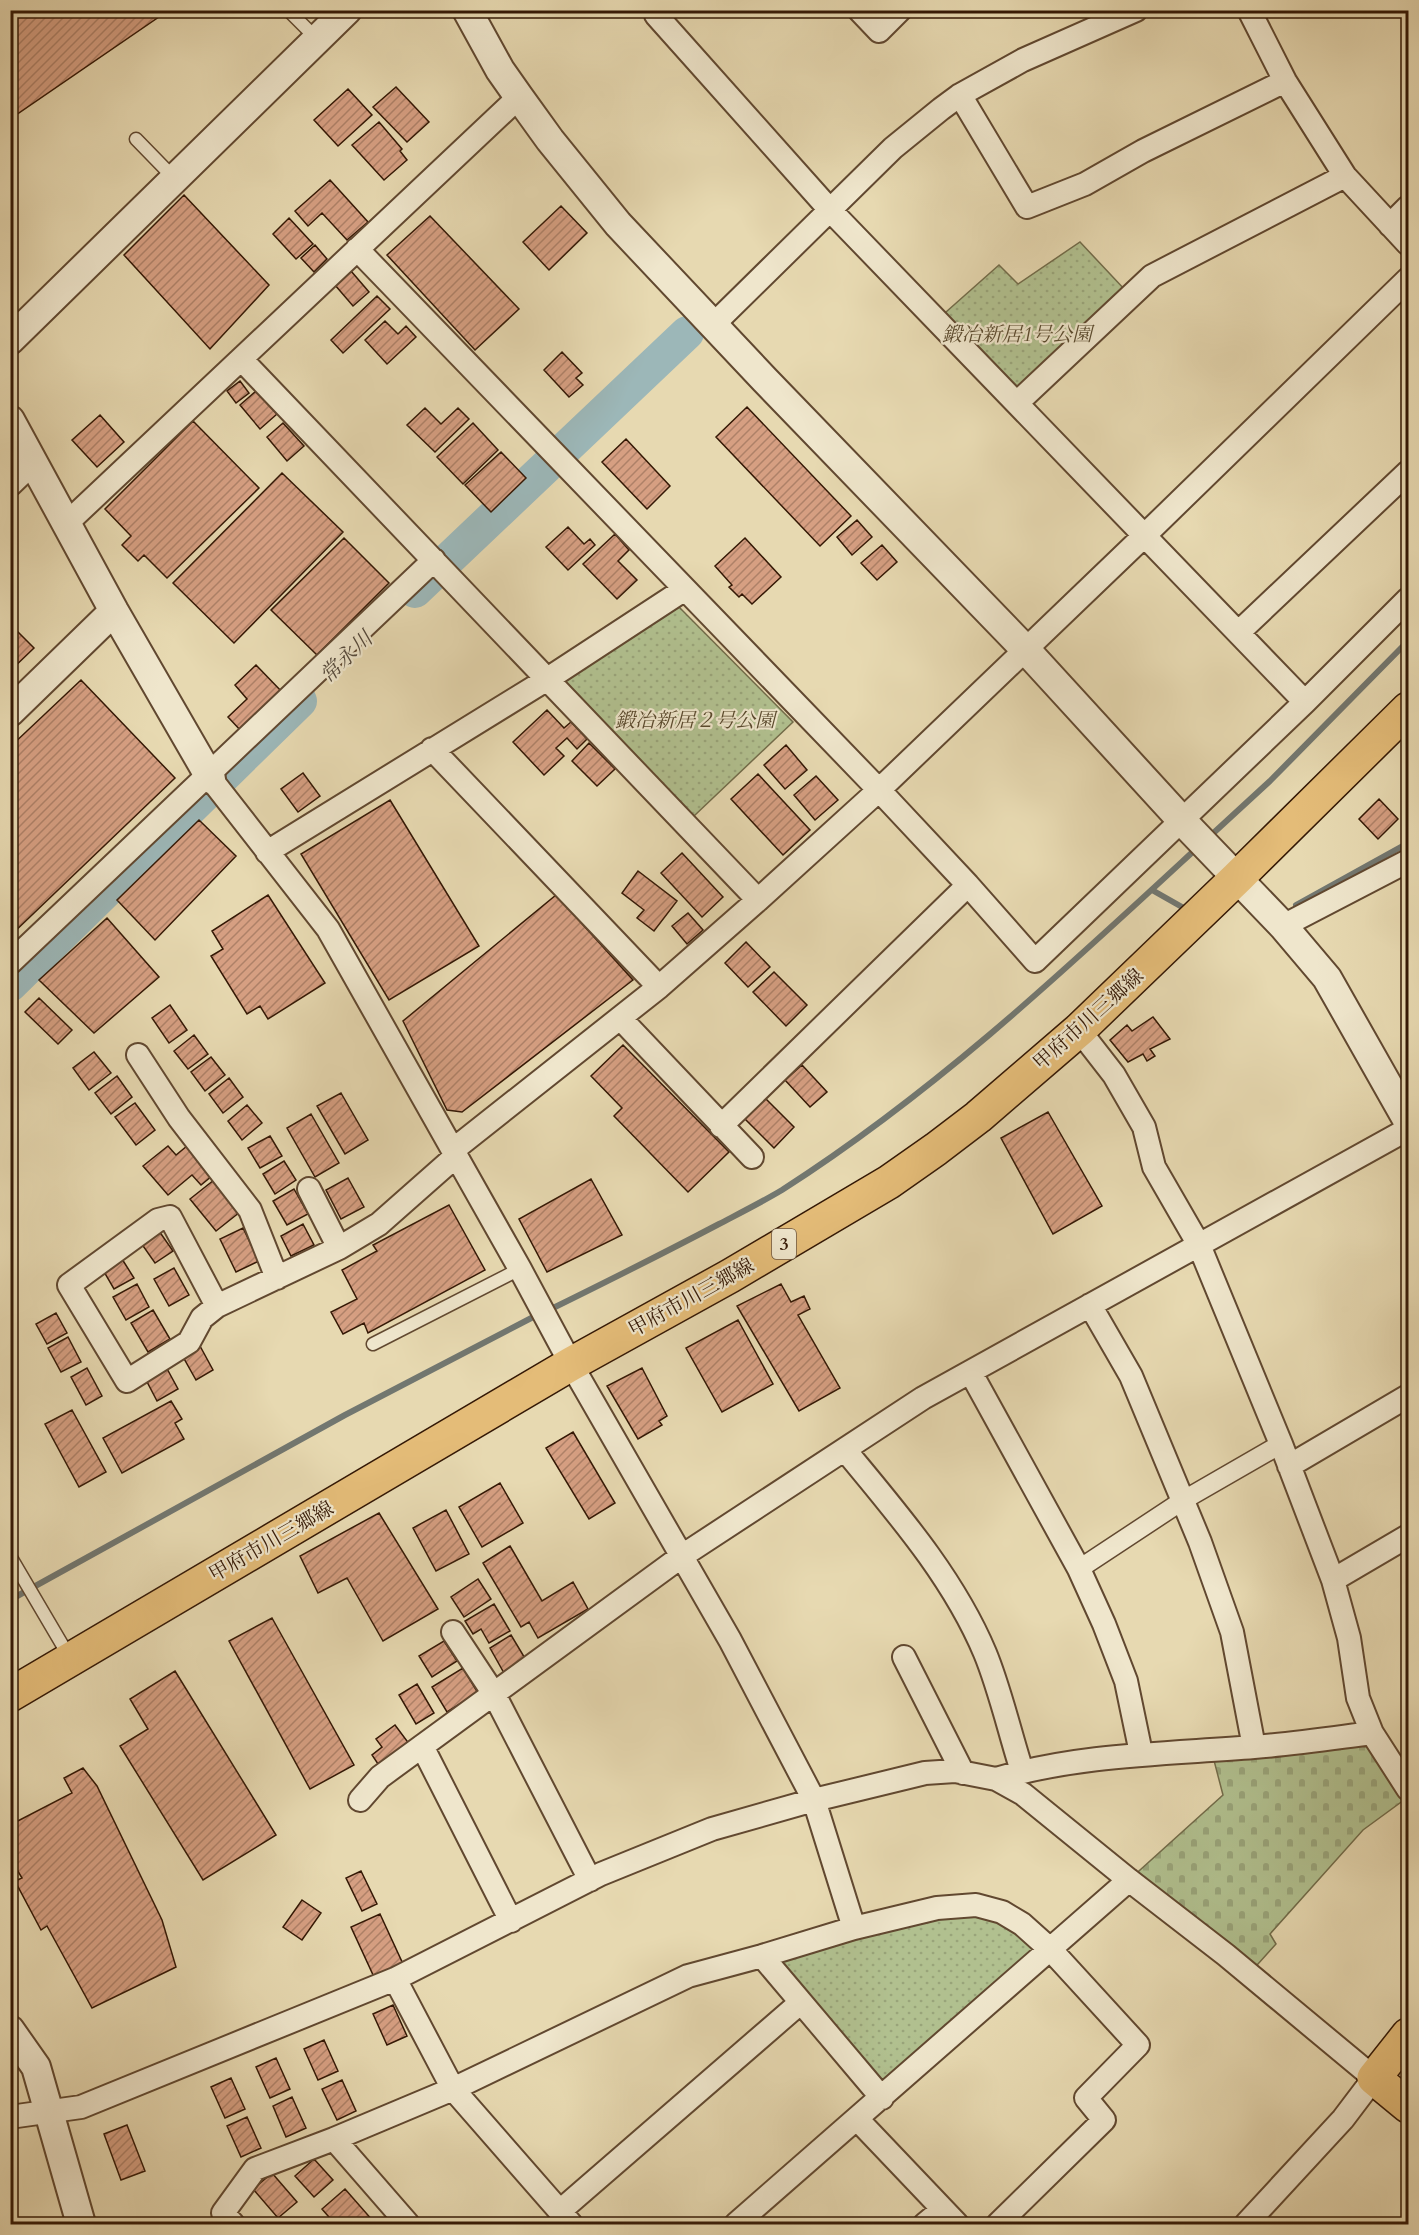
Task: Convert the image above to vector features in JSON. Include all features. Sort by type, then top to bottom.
[{"type":"main road","name":"甲府市川三郷線","points":[[10,1695],[565,1351],[730,1276],[889,1182],[978,1117],[1078,1030],[1228,869],[1408,709]]},
{"type":"main road","points":[[1408,2035],[1374,2078],[1408,2106]]},
{"type":"street","points":[[10,340],[347,10]]},
{"type":"street","points":[[467,10],[500,70],[519,97],[550,140],[618,224],[1025,649],[1283,926],[1327,978],[1408,1121]]},
{"type":"street","points":[[660,10],[656,15],[830,210],[1305,702]]},
{"type":"street","points":[[859,10],[879,31],[900,10]]},
{"type":"street","points":[[712,324],[893,148],[960,95],[1023,60],[1136,10]]},
{"type":"street","points":[[1250,10],[1285,81],[1345,176],[1408,244]]},
{"type":"street","points":[[960,95],[1027,207],[1085,184],[1143,151],[1285,81]]},
{"type":"street","points":[[67,524],[519,97]]},
{"type":"street","points":[[1017,404],[1152,276],[1345,176]]},
{"type":"street","points":[[1390,225],[1408,207]]},
{"type":"street","points":[[357,249],[879,790],[1035,961],[1185,823],[1408,600]]},
{"type":"street","points":[[217,1306],[170,1217],[158,1220],[69,1286],[127,1381],[189,1342],[202,1318],[217,1306],[339,1248],[379,1224],[454,1153],[658,987],[879,790],[1408,279]]},
{"type":"street","points":[[241,359],[758,900]]},
{"type":"street","points":[[10,420],[114,611],[215,784],[328,929],[730,1640],[814,1800],[854,1928]]},
{"type":"street","points":[[10,485],[34,462]]},
{"type":"street","points":[[1239,632],[1408,472]]},
{"type":"street","points":[[10,963],[215,784],[440,566]]},
{"type":"street","points":[[267,852],[432,748],[546,680],[685,589]]},
{"type":"street","points":[[10,712],[114,611]]},
{"type":"street","points":[[432,748],[658,987]]},
{"type":"street","points":[[1283,926],[1408,861]]},
{"type":"street","points":[[721,1126],[968,885]]},
{"type":"street","points":[[620,1018],[752,1157]]},
{"type":"street","points":[[1078,1030],[1114,1075],[1144,1126],[1154,1167],[1199,1245],[1281,1444],[1333,1580],[1349,1638],[1358,1698],[1372,1733],[1408,1789]]},
{"type":"street","points":[[138,1055],[179,1118],[250,1210],[277,1278]]},
{"type":"street","points":[[360,1800],[381,1777],[682,1556],[923,1398],[1408,1129]]},
{"type":"street","points":[[309,1189],[339,1248]]},
{"type":"street","points":[[1090,1305],[1131,1376],[1200,1542],[1232,1632],[1254,1747]]},
{"type":"street","points":[[971,1373],[1079,1569],[1104,1624],[1126,1682],[1140,1754]]},
{"type":"street","points":[[1289,1466],[1408,1396]]},
{"type":"street","points":[[1079,1569],[1182,1501],[1281,1444]]},
{"type":"street","points":[[844,1450],[903,1520],[947,1582],[985,1653],[1022,1771]]},
{"type":"street","points":[[1333,1580],[1408,1536]]},
{"type":"street","points":[[453,1632],[494,1694],[590,1880]]},
{"type":"street","points":[[904,1657],[963,1773]]},
{"type":"street","points":[[996,1779],[1022,1771],[1140,1754],[1254,1747],[1372,1733]]},
{"type":"street","points":[[422,1746],[511,1921]]},
{"type":"street","points":[[10,2117],[81,2107],[395,1979],[590,1880],[712,1829],[814,1800],[925,1773],[955,1771],[996,1779],[1023,1794],[1226,1955],[1374,2078],[1343,2119],[1246,2224]]},
{"type":"street","points":[[736,2224],[858,2120],[1129,1880]]},
{"type":"street","points":[[233,2224],[223,2213],[255,2169],[453,2089],[688,1976],[854,1928],[938,1908],[976,1905],[1002,1911],[1022,1924],[1051,1950],[1138,2045],[1086,2098],[1104,2120],[998,2224]]},
{"type":"street","points":[[762,1956],[882,2098]]},
{"type":"street","points":[[395,1979],[453,2089],[565,2218],[800,2003]]},
{"type":"street","points":[[10,2030],[36,2067],[81,2224]]},
{"type":"street","points":[[858,2120],[949,2217],[925,2224]]},
{"type":"street","points":[[334,2139],[408,2224]]},
{"type":"lane","points":[[288,10],[317,40]]},
{"type":"lane","points":[[136,139],[174,178]]},
{"type":"lane","points":[[373,1344],[520,1269]]},
{"type":"lane","points":[[10,1556],[71,1659]]},
{"type":"green space","name":"鍛冶新居1号公園","points":[[1080,242],[1126,291],[1017,403],[937,320],[999,265],[1018,284]]},
{"type":"green space","name":"鍛冶新居２号公園","points":[[679,607],[793,722],[694,816],[562,679]]},
{"type":"green space","points":[[1372,1733],[1408,1797],[1363,1830],[1270,1934],[1276,1944],[1249,1974],[1129,1880],[1223,1795],[1211,1749]]},
{"type":"green space","points":[[976,1905],[1051,1950],[882,2098],[762,1956]]},
{"type":"building","points":[[10,10],[169,10],[10,119]]},
{"type":"building","points":[[396,87],[429,122],[407,142],[373,107]]},
{"type":"building","points":[[348,89],[372,115],[338,146],[314,120]]},
{"type":"building","points":[[379,122],[402,149],[400,151],[407,160],[384,180],[352,145]]},
{"type":"building","points":[[330,180],[368,222],[347,240],[322,213],[308,226],[295,211]]},
{"type":"building","points":[[184,195],[269,285],[210,349],[124,255]]},
{"type":"building","points":[[561,206],[587,233],[549,270],[523,242]]},
{"type":"building","points":[[430,216],[519,309],[475,350],[387,255]]},
{"type":"building","points":[[289,218],[313,244],[296,259],[273,234]]},
{"type":"building","points":[[315,245],[327,259],[314,272],[301,258]]},
{"type":"building","points":[[351,271],[369,292],[353,306],[335,285]]},
{"type":"building","points":[[377,296],[390,309],[343,353],[331,340]]},
{"type":"building","points":[[385,321],[398,334],[406,326],[416,337],[387,364],[365,340]]},
{"type":"building","points":[[562,352],[582,373],[576,378],[583,385],[569,397],[544,370]]},
{"type":"building","points":[[240,381],[249,393],[236,403],[227,391]]},
{"type":"building","points":[[256,391],[277,414],[260,429],[240,405]]},
{"type":"building","points":[[747,407],[851,516],[820,546],[716,437]]},
{"type":"building","points":[[425,408],[441,424],[458,408],[469,419],[435,452],[407,425]]},
{"type":"building","points":[[100,415],[124,442],[97,467],[72,440]]},
{"type":"building","points":[[193,421],[259,488],[167,578],[144,555],[138,561],[122,545],[131,536],[105,509]]},
{"type":"building","points":[[283,423],[304,446],[287,461],[267,437]]},
{"type":"building","points":[[473,423],[498,450],[463,484],[437,457]]},
{"type":"building","points":[[626,439],[670,486],[647,509],[602,462]]},
{"type":"building","points":[[501,452],[526,478],[491,512],[465,485]]},
{"type":"building","points":[[282,473],[343,532],[234,643],[173,583]]},
{"type":"building","points":[[857,520],[872,537],[852,555],[837,537]]},
{"type":"building","points":[[568,527],[584,544],[590,539],[595,545],[568,570],[546,547]]},
{"type":"building","points":[[615,534],[629,550],[618,561],[637,580],[617,599],[583,564]]},
{"type":"building","points":[[344,538],[389,583],[317,655],[271,610]]},
{"type":"building","points":[[745,538],[781,577],[752,604],[742,594],[739,597],[729,587],[732,585],[715,566]]},
{"type":"building","points":[[882,545],[897,562],[877,580],[861,563]]},
{"type":"building","points":[[10,624],[34,648],[10,671]]},
{"type":"building","points":[[256,665],[283,693],[242,732],[228,717],[247,699],[235,685]]},
{"type":"building","points":[[81,680],[175,778],[10,936],[10,747]]},
{"type":"building","points":[[547,710],[564,728],[571,722],[587,739],[577,749],[567,738],[556,748],[564,756],[544,775],[513,742]]},
{"type":"building","points":[[589,743],[615,769],[597,786],[572,761]]},
{"type":"building","points":[[786,745],[807,770],[785,789],[764,765]]},
{"type":"building","points":[[303,773],[320,796],[298,812],[281,789]]},
{"type":"building","points":[[758,774],[810,830],[783,855],[731,799]]},
{"type":"building","points":[[816,776],[838,800],[815,820],[794,795]]},
{"type":"building","points":[[1379,799],[1398,819],[1378,839],[1359,819]]},
{"type":"building","points":[[390,800],[479,946],[389,1000],[301,854]]},
{"type":"building","points":[[199,820],[236,856],[155,940],[117,900]]},
{"type":"building","points":[[682,853],[723,897],[702,917],[661,873]]},
{"type":"building","points":[[638,871],[677,901],[654,931],[637,918],[644,910],[622,893]]},
{"type":"building","points":[[268,895],[325,983],[268,1019],[260,1006],[247,1014],[211,956],[223,949],[212,931]]},
{"type":"building","points":[[556,895],[633,980],[462,1112],[447,1110],[403,1021]]},
{"type":"building","points":[[688,913],[703,930],[687,944],[672,926]]},
{"type":"building","points":[[107,918],[159,977],[94,1033],[39,980]]},
{"type":"building","points":[[746,942],[770,967],[748,987],[725,963]]},
{"type":"building","points":[[774,972],[807,1005],[786,1026],[753,992]]},
{"type":"building","points":[[39,998],[72,1030],[58,1044],[25,1012]]},
{"type":"building","points":[[170,1005],[187,1030],[169,1043],[152,1018]]},
{"type":"building","points":[[1153,1017],[1170,1039],[1150,1049],[1155,1056],[1147,1061],[1143,1054],[1128,1062],[1110,1040],[1127,1025],[1132,1031]]},
{"type":"building","points":[[194,1035],[208,1054],[188,1069],[174,1051]]},
{"type":"building","points":[[623,1045],[729,1152],[688,1192],[614,1116],[622,1108],[591,1076]]},
{"type":"building","points":[[94,1052],[111,1073],[89,1090],[73,1068]]},
{"type":"building","points":[[211,1057],[225,1075],[205,1091],[191,1072]]},
{"type":"building","points":[[802,1065],[827,1092],[810,1107],[785,1080]]},
{"type":"building","points":[[117,1076],[132,1097],[111,1114],[95,1093]]},
{"type":"building","points":[[229,1078],[243,1097],[223,1113],[209,1094]]},
{"type":"building","points":[[341,1093],[368,1140],[345,1154],[317,1106]]},
{"type":"building","points":[[765,1098],[794,1127],[774,1148],[745,1119]]},
{"type":"building","points":[[135,1103],[155,1130],[136,1145],[115,1117]]},
{"type":"building","points":[[247,1105],[262,1123],[242,1140],[228,1121]]},
{"type":"building","points":[[1048,1112],[1102,1206],[1053,1234],[1001,1138]]},
{"type":"building","points":[[311,1114],[339,1163],[315,1177],[287,1128]]},
{"type":"building","points":[[270,1136],[282,1156],[260,1168],[248,1148]]},
{"type":"building","points":[[168,1146],[176,1155],[187,1146],[212,1176],[201,1185],[192,1175],[168,1195],[143,1166]]},
{"type":"building","points":[[284,1161],[296,1180],[275,1194],[263,1174]]},
{"type":"building","points":[[348,1178],[364,1207],[341,1219],[326,1190]]},
{"type":"building","points":[[591,1179],[622,1235],[547,1272],[519,1219]]},
{"type":"building","points":[[214,1180],[240,1212],[216,1231],[190,1199]]},
{"type":"building","points":[[294,1189],[308,1214],[287,1225],[273,1201]]},
{"type":"building","points":[[449,1205],[485,1270],[368,1333],[364,1323],[343,1334],[331,1312],[357,1299],[342,1270],[377,1251],[373,1245]]},
{"type":"building","points":[[303,1224],[314,1245],[291,1256],[281,1236]]},
{"type":"building","points":[[243,1228],[259,1261],[236,1272],[220,1239]]},
{"type":"building","points":[[159,1231],[173,1251],[155,1263],[141,1243]]},
{"type":"building","points":[[122,1259],[134,1278],[114,1289],[103,1270]]},
{"type":"building","points":[[174,1268],[189,1295],[169,1306],[154,1279]]},
{"type":"building","points":[[137,1284],[149,1307],[126,1320],[113,1297]]},
{"type":"building","points":[[781,1284],[791,1302],[804,1296],[810,1309],[798,1315],[840,1388],[799,1411],[737,1306]]},
{"type":"building","points":[[153,1310],[170,1339],[148,1352],[131,1323]]},
{"type":"building","points":[[56,1313],[67,1333],[47,1344],[36,1324]]},
{"type":"building","points":[[738,1320],[773,1384],[722,1412],[686,1348]]},
{"type":"building","points":[[68,1337],[81,1362],[61,1372],[48,1348]]},
{"type":"building","points":[[200,1346],[213,1370],[196,1380],[182,1355]]},
{"type":"building","points":[[165,1365],[178,1389],[157,1401],[144,1376]]},
{"type":"building","points":[[87,1368],[102,1396],[86,1405],[71,1377]]},
{"type":"building","points":[[642,1368],[667,1416],[659,1421],[662,1425],[638,1439],[607,1386]]},
{"type":"building","points":[[171,1401],[182,1419],[175,1423],[184,1439],[122,1473],[103,1438]]},
{"type":"building","points":[[72,1410],[106,1472],[79,1487],[45,1424]]},
{"type":"building","points":[[573,1432],[615,1503],[589,1519],[546,1448]]},
{"type":"building","points":[[500,1483],[523,1523],[482,1547],[459,1507]]},
{"type":"building","points":[[446,1510],[469,1554],[436,1571],[413,1528]]},
{"type":"building","points":[[379,1513],[438,1609],[383,1641],[347,1578],[318,1593],[300,1556]]},
{"type":"building","points":[[510,1546],[542,1601],[573,1582],[588,1609],[538,1638],[529,1622],[521,1627],[483,1563]]},
{"type":"building","points":[[478,1579],[491,1599],[464,1617],[451,1597]]},
{"type":"building","points":[[494,1604],[510,1631],[489,1643],[481,1629],[473,1634],[465,1621]]},
{"type":"building","points":[[272,1618],[354,1765],[310,1789],[229,1641]]},
{"type":"building","points":[[511,1635],[526,1660],[504,1673],[490,1648]]},
{"type":"building","points":[[444,1641],[457,1661],[432,1677],[419,1656]]},
{"type":"building","points":[[463,1668],[478,1693],[447,1712],[432,1687]]},
{"type":"building","points":[[175,1671],[276,1835],[203,1880],[120,1746],[148,1729],[130,1699]]},
{"type":"building","points":[[417,1684],[434,1713],[416,1724],[399,1695]]},
{"type":"building","points":[[395,1725],[410,1745],[380,1767],[372,1755],[382,1747],[376,1739]]},
{"type":"building","points":[[83,1768],[97,1786],[162,1920],[176,1967],[92,2008],[47,1926],[41,1930],[15,1881],[22,1878],[10,1858],[10,1825],[72,1793],[64,1778]]},
{"type":"building","points":[[361,1871],[377,1904],[362,1911],[346,1878]]},
{"type":"building","points":[[302,1900],[321,1913],[302,1940],[283,1927]]},
{"type":"building","points":[[380,1914],[403,1964],[374,1977],[351,1927]]},
{"type":"building","points":[[393,2005],[407,2036],[387,2045],[373,2014]]},
{"type":"building","points":[[324,2040],[338,2071],[318,2080],[304,2049]]},
{"type":"building","points":[[276,2058],[290,2089],[270,2098],[256,2067]]},
{"type":"building","points":[[231,2078],[245,2109],[225,2118],[211,2087]]},
{"type":"building","points":[[342,2080],[356,2111],[337,2120],[322,2089]]},
{"type":"building","points":[[292,2097],[306,2128],[286,2137],[273,2106]]},
{"type":"building","points":[[247,2117],[261,2148],[241,2157],[227,2126]]},
{"type":"building","points":[[127,2125],[145,2171],[121,2180],[104,2134]]},
{"type":"building","points":[[314,2159],[333,2180],[314,2197],[295,2176]]},
{"type":"building","points":[[272,2173],[297,2202],[278,2218],[253,2189]]},
{"type":"building","points":[[345,2189],[374,2222],[371,2224],[335,2224],[322,2209]]},
{"type":"building","points":[[135,2218],[137,2224],[112,2224]]},
{"type":"waterway","name":"常永川","points":[[415,591],[687,333]]},
{"type":"waterway","points":[[1208,838],[1270,781],[1408,641]]},
{"type":"waterway","name":"常永川","points":[[10,985],[300,701]]},
{"type":"waterway","points":[[1296,905],[1408,843]]},
{"type":"waterway","points":[[549,1310],[759,1203],[838,1152],[946,1071],[998,1028],[1198,847]]},
{"type":"waterway","points":[[1152,890],[1182,907]]},
{"type":"waterway","points":[[10,1600],[345,1415],[539,1314]]}]
